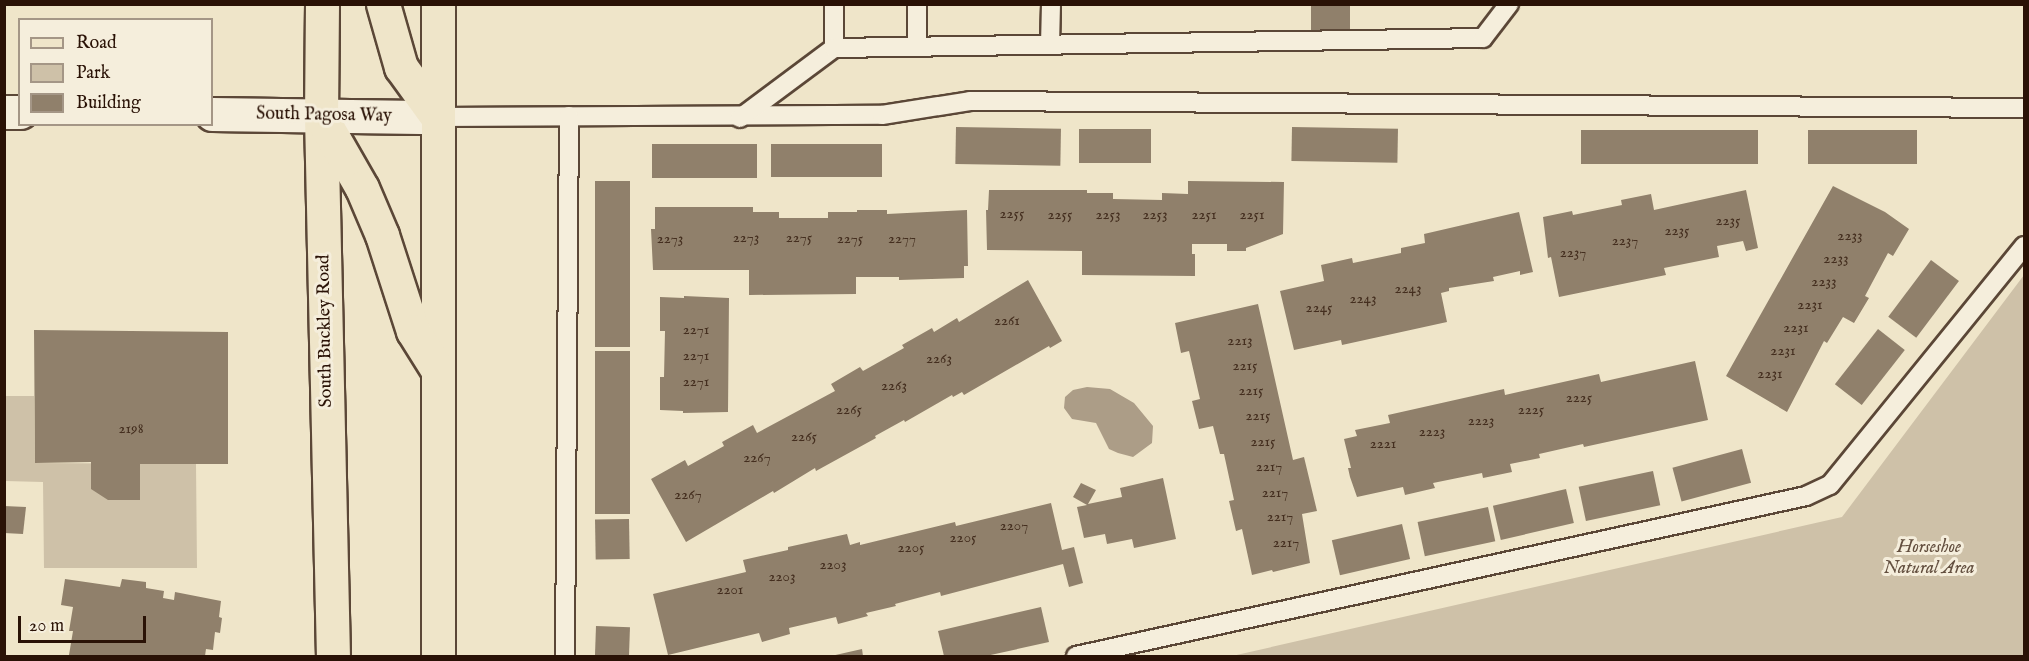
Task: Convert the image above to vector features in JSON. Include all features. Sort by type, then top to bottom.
[{"type":"main road","name":"South Buckley Road","points":[[322,4],[321,116],[333,657]]},
{"type":"main road","points":[[383,4],[401,67],[437,117]]},
{"type":"main road","points":[[438,4],[438,657]]},
{"type":"main road","points":[[321,116],[362,188],[382,235],[413,331],[438,371]]},
{"type":"street","name":"South Pagosa Way","points":[[213,114],[437,117]]},
{"type":"lane","points":[[834,4],[834,48]]},
{"type":"lane","points":[[917,4],[917,47]]},
{"type":"lane","points":[[1050,45],[1051,4]]},
{"type":"lane","points":[[740,118],[834,48],[1483,38],[1509,4]]},
{"type":"lane","points":[[437,117],[740,118],[882,115],[970,101],[2025,108]]},
{"type":"lane","points":[[565,657],[569,116]]},
{"type":"lane","points":[[1076,657],[1806,496],[1830,485],[2025,246]]},
{"type":"green space","name":"Horseshoe Natural Area","points":[[2024,275],[2024,656],[1232,656],[1842,517]]},
{"type":"green space","points":[[5,396],[34,396],[35,463],[196,464],[197,568],[44,568],[43,482],[5,481]]},
{"type":"shaded area","points":[[1087,387],[1110,389],[1134,403],[1153,426],[1152,443],[1133,457],[1118,453],[1109,449],[1096,423],[1072,419],[1064,408],[1065,397],[1073,390]]},
{"type":"building","points":[[1311,4],[1350,4],[1350,31],[1311,31]]},
{"type":"building","points":[[956,127],[1061,129],[1060,166],[955,164]]},
{"type":"building","points":[[1292,127],[1398,129],[1397,163],[1291,161]]},
{"type":"building","points":[[1079,129],[1151,129],[1151,163],[1079,163]]},
{"type":"building","points":[[1581,130],[1758,130],[1758,164],[1581,164]]},
{"type":"building","points":[[1808,130],[1917,130],[1917,164],[1808,164]]},
{"type":"building","points":[[652,144],[757,144],[757,178],[652,178]]},
{"type":"building","points":[[771,144],[882,144],[882,177],[771,177]]},
{"type":"building","points":[[595,181],[630,181],[630,347],[595,347]]},
{"type":"building","points":[[1188,181],[1284,182],[1283,234],[1246,248],[1246,251],[1227,251],[1227,244],[1192,244],[1192,254],[1195,254],[1195,276],[1082,275],[1082,251],[987,250],[986,210],[988,210],[989,190],[1087,190],[1087,193],[1113,193],[1113,199],[1162,200],[1162,193],[1188,194]]},
{"type":"building","points":[[1833,186],[1885,212],[1909,229],[1893,256],[1888,253],[1865,296],[1869,298],[1854,323],[1843,317],[1827,343],[1824,341],[1787,412],[1726,376]]},
{"type":"building","points":[[1746,190],[1758,248],[1746,251],[1743,241],[1717,246],[1719,257],[1664,268],[1666,275],[1559,297],[1551,257],[1548,258],[1543,217],[1572,211],[1573,215],[1622,205],[1621,200],[1651,194],[1654,210]]},
{"type":"building","points":[[655,207],[753,207],[753,212],[779,212],[779,218],[828,218],[828,212],[857,212],[857,210],[887,210],[887,214],[967,210],[968,266],[964,266],[964,278],[899,280],[899,277],[856,277],[856,294],[749,295],[749,270],[653,270],[651,229],[655,229]]},
{"type":"building","points":[[1519,212],[1533,272],[1520,275],[1520,271],[1493,277],[1494,281],[1449,288],[1449,291],[1441,293],[1447,322],[1342,345],[1341,340],[1294,350],[1280,291],[1324,281],[1321,265],[1352,258],[1353,263],[1401,253],[1401,248],[1425,243],[1424,234]]},
{"type":"building","points":[[1931,260],[1959,281],[1916,338],[1888,317]]},
{"type":"building","points":[[1028,280],[1062,341],[1050,348],[1049,346],[964,395],[962,392],[953,397],[952,395],[905,422],[904,420],[875,436],[876,438],[816,471],[815,468],[686,542],[651,479],[685,460],[688,466],[724,446],[722,442],[753,425],[757,433],[835,391],[831,384],[860,367],[863,371],[904,348],[902,345],[932,328],[934,332],[957,318],[959,322]]},
{"type":"building","points":[[684,296],[729,298],[728,412],[683,413],[683,411],[660,410],[660,377],[664,377],[665,331],[660,331],[660,297],[684,298]]},
{"type":"building","points":[[1258,304],[1293,460],[1304,457],[1317,511],[1302,514],[1310,563],[1252,575],[1242,529],[1236,531],[1229,501],[1234,500],[1224,454],[1220,454],[1213,426],[1199,429],[1192,401],[1200,399],[1189,351],[1181,353],[1175,323]]},
{"type":"building","points":[[1878,329],[1905,350],[1862,405],[1835,384]]},
{"type":"building","points":[[34,330],[228,332],[228,464],[140,464],[140,500],[108,500],[91,489],[91,462],[35,463]]},
{"type":"building","points":[[595,351],[630,351],[630,514],[595,514]]},
{"type":"building","points":[[1695,361],[1708,420],[1584,447],[1583,444],[1539,454],[1540,458],[1510,464],[1512,472],[1483,478],[1482,473],[1433,483],[1435,488],[1405,495],[1403,487],[1357,497],[1350,477],[1348,468],[1351,468],[1344,439],[1357,436],[1355,430],[1390,423],[1388,415],[1504,389],[1505,395],[1599,374],[1601,382]]},
{"type":"building","points":[[1742,449],[1751,483],[1682,501],[1672,468]]},
{"type":"building","points":[[1653,471],[1660,505],[1586,521],[1579,487]]},
{"type":"building","points":[[1163,478],[1176,539],[1134,548],[1132,539],[1107,544],[1105,534],[1084,538],[1077,507],[1087,505],[1073,497],[1081,483],[1096,490],[1088,504],[1122,497],[1120,488]]},
{"type":"building","points":[[1566,489],[1574,523],[1501,540],[1493,506]]},
{"type":"building","points":[[1051,503],[1062,550],[1074,547],[1083,583],[1069,587],[1063,564],[941,596],[940,592],[895,604],[896,606],[866,613],[868,616],[838,624],[836,617],[789,628],[790,634],[762,642],[759,633],[668,655],[653,594],[746,572],[743,560],[788,550],[788,547],[847,534],[850,545],[860,542],[860,545],[955,522],[956,526]]},
{"type":"building","points":[[4,506],[26,507],[23,534],[4,533]]},
{"type":"building","points":[[1488,507],[1495,541],[1425,556],[1418,522]]},
{"type":"building","points":[[629,519],[630,559],[596,560],[595,520]]},
{"type":"building","points":[[1402,524],[1410,559],[1340,575],[1332,540]]},
{"type":"building","points":[[65,579],[120,587],[122,579],[146,582],[146,588],[164,591],[163,598],[174,600],[175,592],[221,601],[220,633],[215,632],[213,650],[206,649],[205,656],[69,655],[73,631],[69,631],[73,607],[61,605]]},
{"type":"building","points":[[1041,607],[1049,642],[986,656],[944,656],[938,631]]},
{"type":"building","points":[[596,626],[630,627],[629,656],[595,656]]},
{"type":"building","points":[[862,649],[863,656],[831,656]]}]
